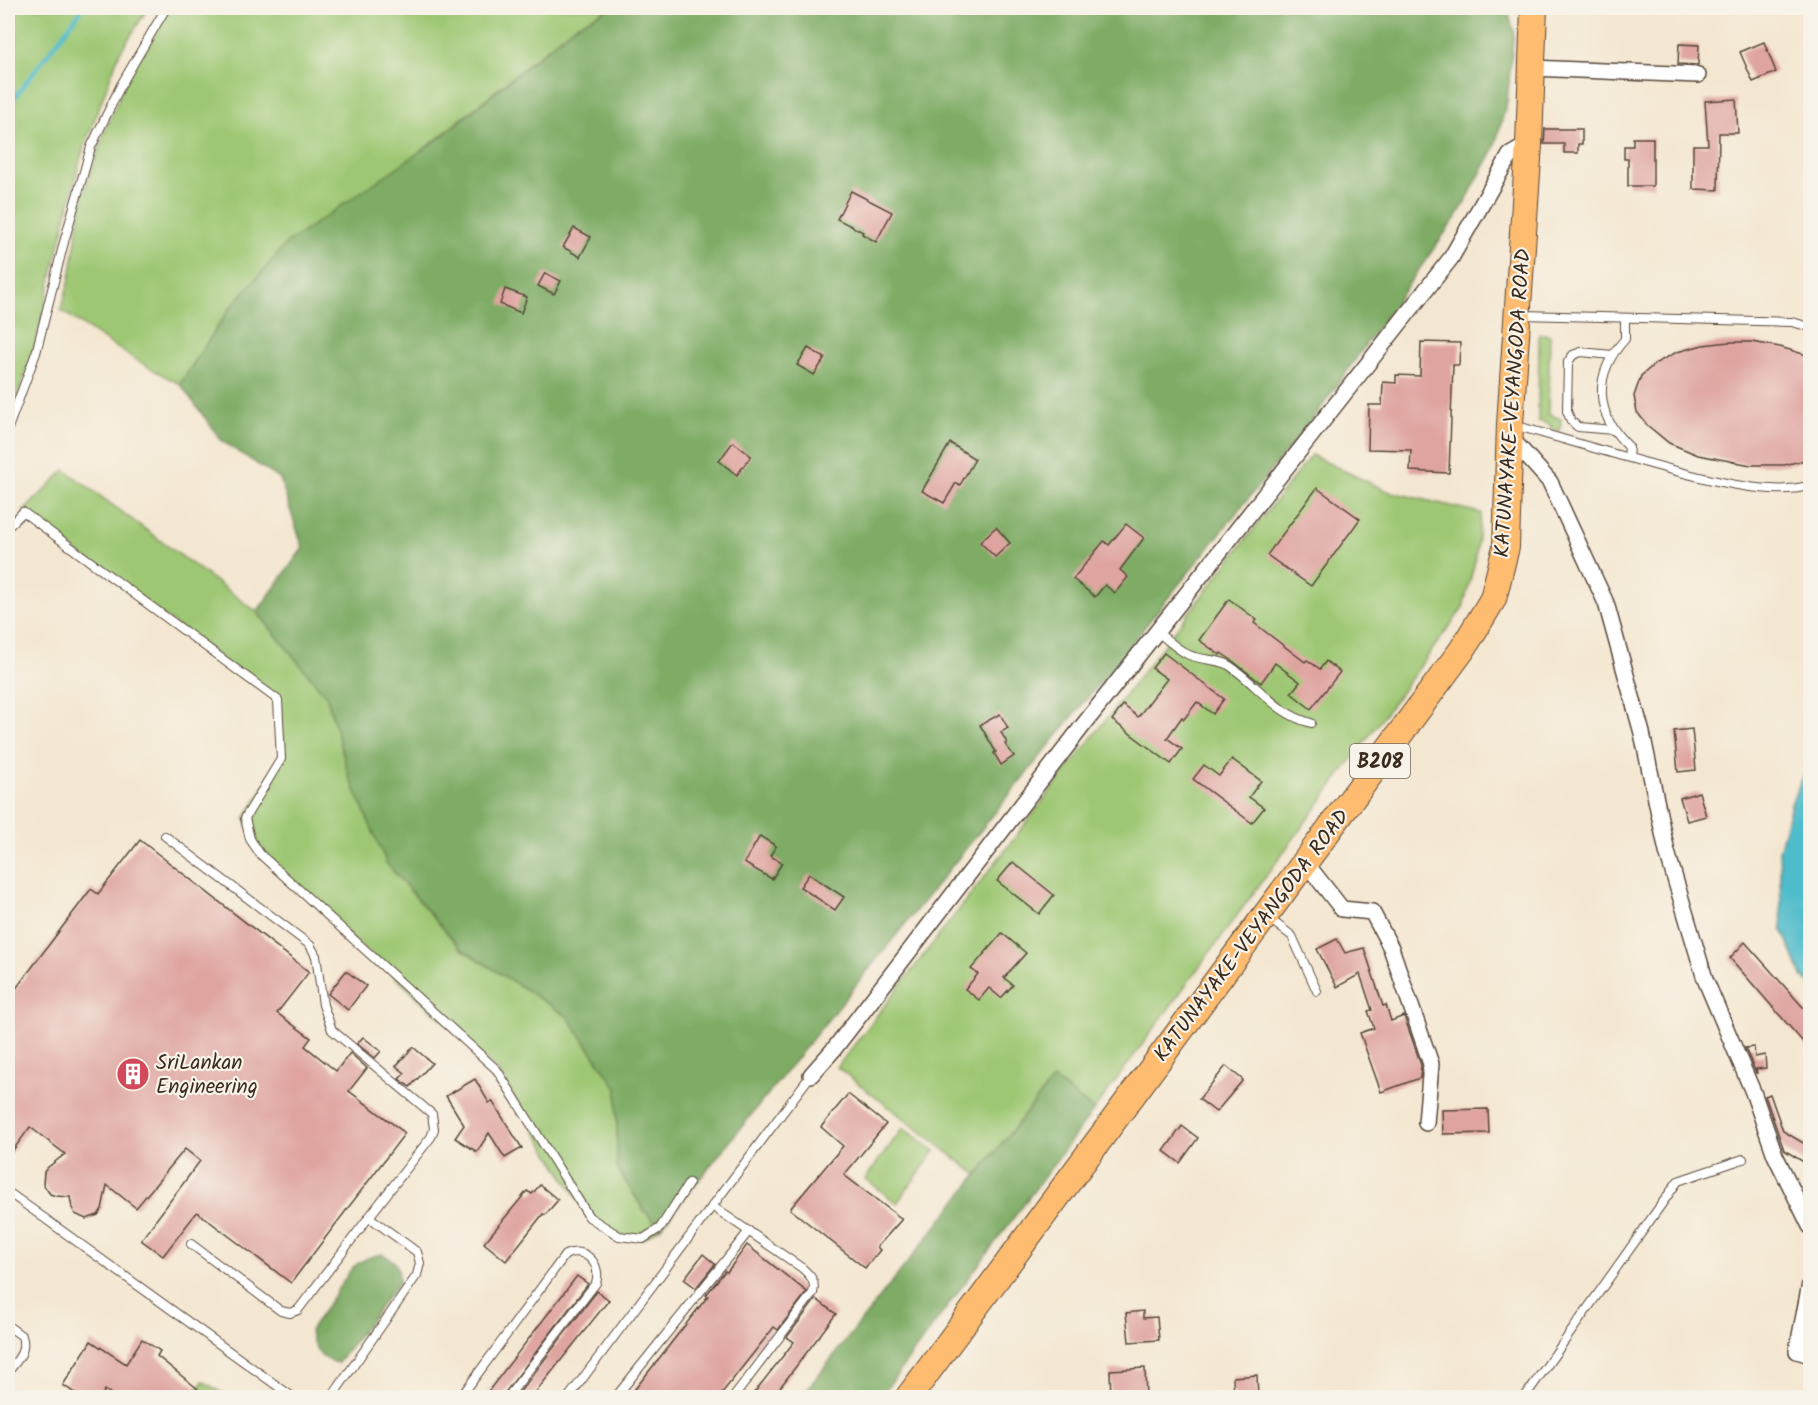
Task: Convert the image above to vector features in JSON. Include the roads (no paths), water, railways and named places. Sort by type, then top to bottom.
[{"type":"main road","name":"KATUNAYAKE-VEYANGODA ROAD","points":[[908,1398],[1462,650],[1493,599],[1506,547],[1510,431],[1529,144],[1534,8]]},
{"type":"street","points":[[1532,68],[1698,75]]},
{"type":"street","points":[[811,1075],[834,1049],[1156,632],[1451,258],[1510,155],[1529,144]]},
{"type":"street","points":[[1510,431],[1550,482],[1606,603],[1642,733],[1667,852],[1706,979],[1753,1092],[1775,1155],[1810,1226]]},
{"type":"street","points":[[1305,862],[1342,909],[1372,912],[1391,948],[1431,1064],[1426,1123]]},
{"type":"street","points":[[1810,1284],[1797,1350],[1810,1355]]},
{"type":"lane","points":[[8,428],[36,353],[91,147],[121,85],[166,8]]},
{"type":"lane","points":[[1518,315],[1792,322],[1810,327]]},
{"type":"lane","points":[[1625,318],[1625,339],[1612,355],[1605,371],[1602,402],[1613,430],[1629,447],[1628,458]]},
{"type":"lane","points":[[1612,355],[1581,352],[1573,355],[1568,362],[1567,411],[1571,421],[1578,427],[1613,430]]},
{"type":"lane","points":[[1510,431],[1746,487],[1773,490],[1800,489],[1810,485]]},
{"type":"lane","points":[[8,527],[23,512],[278,700],[281,759],[245,818],[250,838],[260,854],[497,1070],[589,1217],[619,1236],[643,1239],[660,1228],[689,1183]]},
{"type":"lane","points":[[1156,632],[1187,654],[1227,664],[1280,709],[1294,718],[1311,723]]},
{"type":"lane","points":[[165,836],[310,945],[316,956],[323,1005],[332,1030],[432,1114],[434,1129],[431,1137],[298,1310],[290,1313],[281,1311],[191,1244]]},
{"type":"lane","points":[[1265,915],[1292,936],[1317,992]]},
{"type":"lane","points":[[568,1398],[811,1075]]},
{"type":"lane","points":[[1524,1398],[1678,1181],[1743,1159]]},
{"type":"lane","points":[[8,1192],[294,1398]]},
{"type":"lane","points":[[712,1206],[812,1277],[814,1289],[733,1398]]},
{"type":"lane","points":[[331,1398],[419,1269],[417,1252],[369,1216]]},
{"type":"lane","points":[[615,1398],[749,1231]]},
{"type":"lane","points":[[460,1398],[565,1255],[576,1252],[583,1254],[597,1266],[596,1283],[507,1398]]},
{"type":"lane","points":[[8,1326],[22,1335],[24,1346],[19,1358],[8,1372]]},
{"type":"water","points":[[1810,762],[1810,864],[1805,886],[1810,905],[1810,984],[1802,976],[1782,929],[1779,851],[1792,801]]},
{"type":"waterway","points":[[8,106],[83,8]]},
{"type":"place","name":"SriLankan Engineering","points":[[133,1074]]}]
